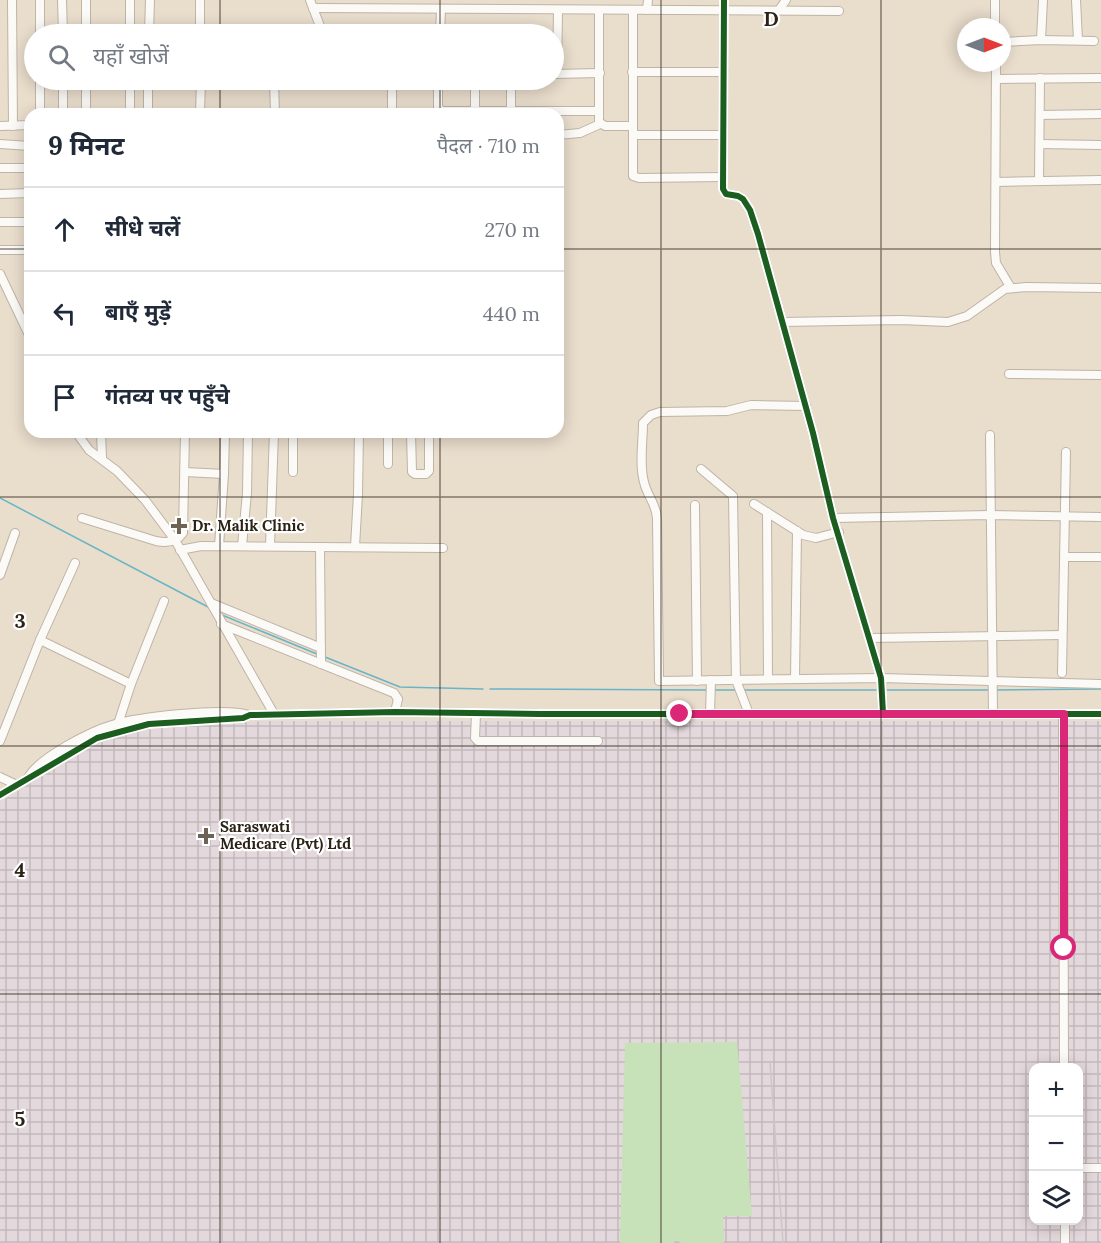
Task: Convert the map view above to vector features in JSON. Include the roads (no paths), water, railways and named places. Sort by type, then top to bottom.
[{"type":"street","points":[[12,0],[13,126]]},
{"type":"street","points":[[40,0],[40,24]]},
{"type":"street","points":[[62,0],[63,24]]},
{"type":"street","points":[[86,0],[86,24]]},
{"type":"street","points":[[130,0],[130,24]]},
{"type":"street","points":[[149,24],[150,0]]},
{"type":"street","points":[[200,0],[200,24]]},
{"type":"street","points":[[608,0],[608,10]]},
{"type":"street","points":[[647,10],[648,0]]},
{"type":"street","points":[[724,0],[723,177],[725,193],[741,197],[750,210],[758,234],[806,406],[833,518],[870,638],[882,685],[883,713]]},
{"type":"street","points":[[779,10],[786,0]]},
{"type":"street","points":[[995,0],[995,18]]},
{"type":"street","points":[[1041,40],[1043,0]]},
{"type":"street","points":[[1076,0],[1078,39]]},
{"type":"street","points":[[319,24],[311,4],[441,9],[839,11]]},
{"type":"street","points":[[440,24],[441,9]]},
{"type":"street","points":[[557,24],[558,10]]},
{"type":"street","points":[[599,10],[598,111],[600,124]]},
{"type":"street","points":[[633,10],[632,173],[635,177],[723,177]]},
{"type":"street","points":[[1011,42],[1078,39],[1095,41]]},
{"type":"street","points":[[632,72],[724,72]]},
{"type":"street","points":[[996,72],[995,252],[996,263],[1011,288]]},
{"type":"street","points":[[564,74],[600,73]]},
{"type":"street","points":[[1040,78],[1040,180]]},
{"type":"street","points":[[996,79],[1101,78]]},
{"type":"street","points":[[40,90],[40,108]]},
{"type":"street","points":[[63,90],[63,108]]},
{"type":"street","points":[[86,90],[86,108]]},
{"type":"street","points":[[130,90],[130,108]]},
{"type":"street","points":[[148,90],[148,108]]},
{"type":"street","points":[[200,108],[201,90]]},
{"type":"street","points":[[274,90],[275,108]]},
{"type":"street","points":[[392,90],[392,108]]},
{"type":"street","points":[[438,90],[439,108]]},
{"type":"street","points":[[475,90],[475,108]]},
{"type":"street","points":[[511,90],[511,108]]},
{"type":"street","points":[[564,111],[598,111]]},
{"type":"street","points":[[1040,115],[1101,114]]},
{"type":"street","points":[[564,134],[580,133],[600,124],[632,126]]},
{"type":"street","points":[[0,126],[24,125]]},
{"type":"street","points":[[633,135],[723,135]]},
{"type":"street","points":[[0,144],[24,146]]},
{"type":"street","points":[[1040,144],[1101,145]]},
{"type":"street","points":[[0,168],[24,168]]},
{"type":"street","points":[[996,182],[1101,180]]},
{"type":"street","points":[[0,194],[24,194]]},
{"type":"street","points":[[0,222],[24,222]]},
{"type":"street","points":[[0,250],[24,250]]},
{"type":"street","points":[[0,274],[24,324]]},
{"type":"street","points":[[782,322],[948,322],[967,316],[997,293],[1011,288],[1101,288]]},
{"type":"street","points":[[1009,374],[1101,375]]},
{"type":"street","points":[[806,406],[751,405],[727,411],[660,412],[651,415],[643,423],[643,481],[657,507],[659,681],[697,681],[711,687],[738,686],[768,679],[882,685],[993,680],[1101,684]]},
{"type":"street","points":[[990,435],[993,714]]},
{"type":"street","points":[[80,438],[89,450],[117,471],[145,500],[175,540],[274,714]]},
{"type":"street","points":[[101,438],[102,458]]},
{"type":"street","points":[[82,518],[156,541],[166,543],[175,540],[183,533],[185,438]]},
{"type":"street","points":[[219,546],[225,474],[225,438]]},
{"type":"street","points":[[242,546],[247,494],[248,438]]},
{"type":"street","points":[[270,546],[274,438]]},
{"type":"street","points":[[292,472],[293,438]]},
{"type":"street","points":[[355,547],[359,438]]},
{"type":"street","points":[[388,438],[388,464]]},
{"type":"street","points":[[411,438],[412,472],[426,474],[429,471],[429,438]]},
{"type":"street","points":[[1062,673],[1066,452]]},
{"type":"street","points":[[701,469],[733,496],[738,686],[748,714]]},
{"type":"street","points":[[184,472],[225,474]]},
{"type":"street","points":[[754,504],[811,538],[839,532]]},
{"type":"street","points":[[695,505],[697,681]]},
{"type":"street","points":[[767,512],[768,679]]},
{"type":"street","points":[[833,518],[990,515],[1101,517]]},
{"type":"street","points":[[795,679],[797,531]]},
{"type":"street","points":[[0,572],[15,533]]},
{"type":"street","points":[[180,550],[201,546],[443,548]]},
{"type":"street","points":[[320,547],[321,656]]},
{"type":"street","points":[[1065,557],[1101,557]]},
{"type":"street","points":[[0,741],[40,640],[75,563]]},
{"type":"street","points":[[118,724],[131,684],[164,601]]},
{"type":"street","points":[[212,606],[321,656],[394,693],[398,699],[395,712]]},
{"type":"street","points":[[220,621],[290,643],[321,656]]},
{"type":"street","points":[[870,638],[1062,635]]},
{"type":"street","points":[[40,640],[131,684]]},
{"type":"street","points":[[710,714],[711,687]]},
{"type":"street","points":[[28,778],[35,768],[69,745],[94,732],[118,724],[169,716],[210,713],[239,712],[250,715]]},
{"type":"street","points":[[0,795],[97,738],[122,730],[148,724],[250,715],[395,712],[1101,714]]},
{"type":"street","points":[[476,714],[475,738],[478,741],[598,741]]},
{"type":"street","points":[[1064,714],[1064,1063]]},
{"type":"street","points":[[0,777],[17,785]]},
{"type":"street","points":[[1083,1168],[1101,1168]]},
{"type":"street","points":[[1065,1225],[1065,1243]]},
{"type":"waterway","points":[[0,498],[210,608]]},
{"type":"waterway","points":[[222,615],[317,654]]},
{"type":"waterway","points":[[325,657],[400,687],[483,689]]},
{"type":"waterway","points":[[490,689],[708,690]]},
{"type":"waterway","points":[[997,690],[1101,689]]},
{"type":"waterway","points":[[713,690],[735,690]]},
{"type":"waterway","points":[[743,690],[879,690]]},
{"type":"waterway","points":[[884,690],[988,690]]},
{"type":"railway","points":[[770,1063],[783,1243]]},
{"type":"place","name":"Dr. Malik Clinic","points":[[179,526]]},
{"type":"place","name":"Saraswati Medicare (Pvt) Ltd","points":[[206,836]]}]
